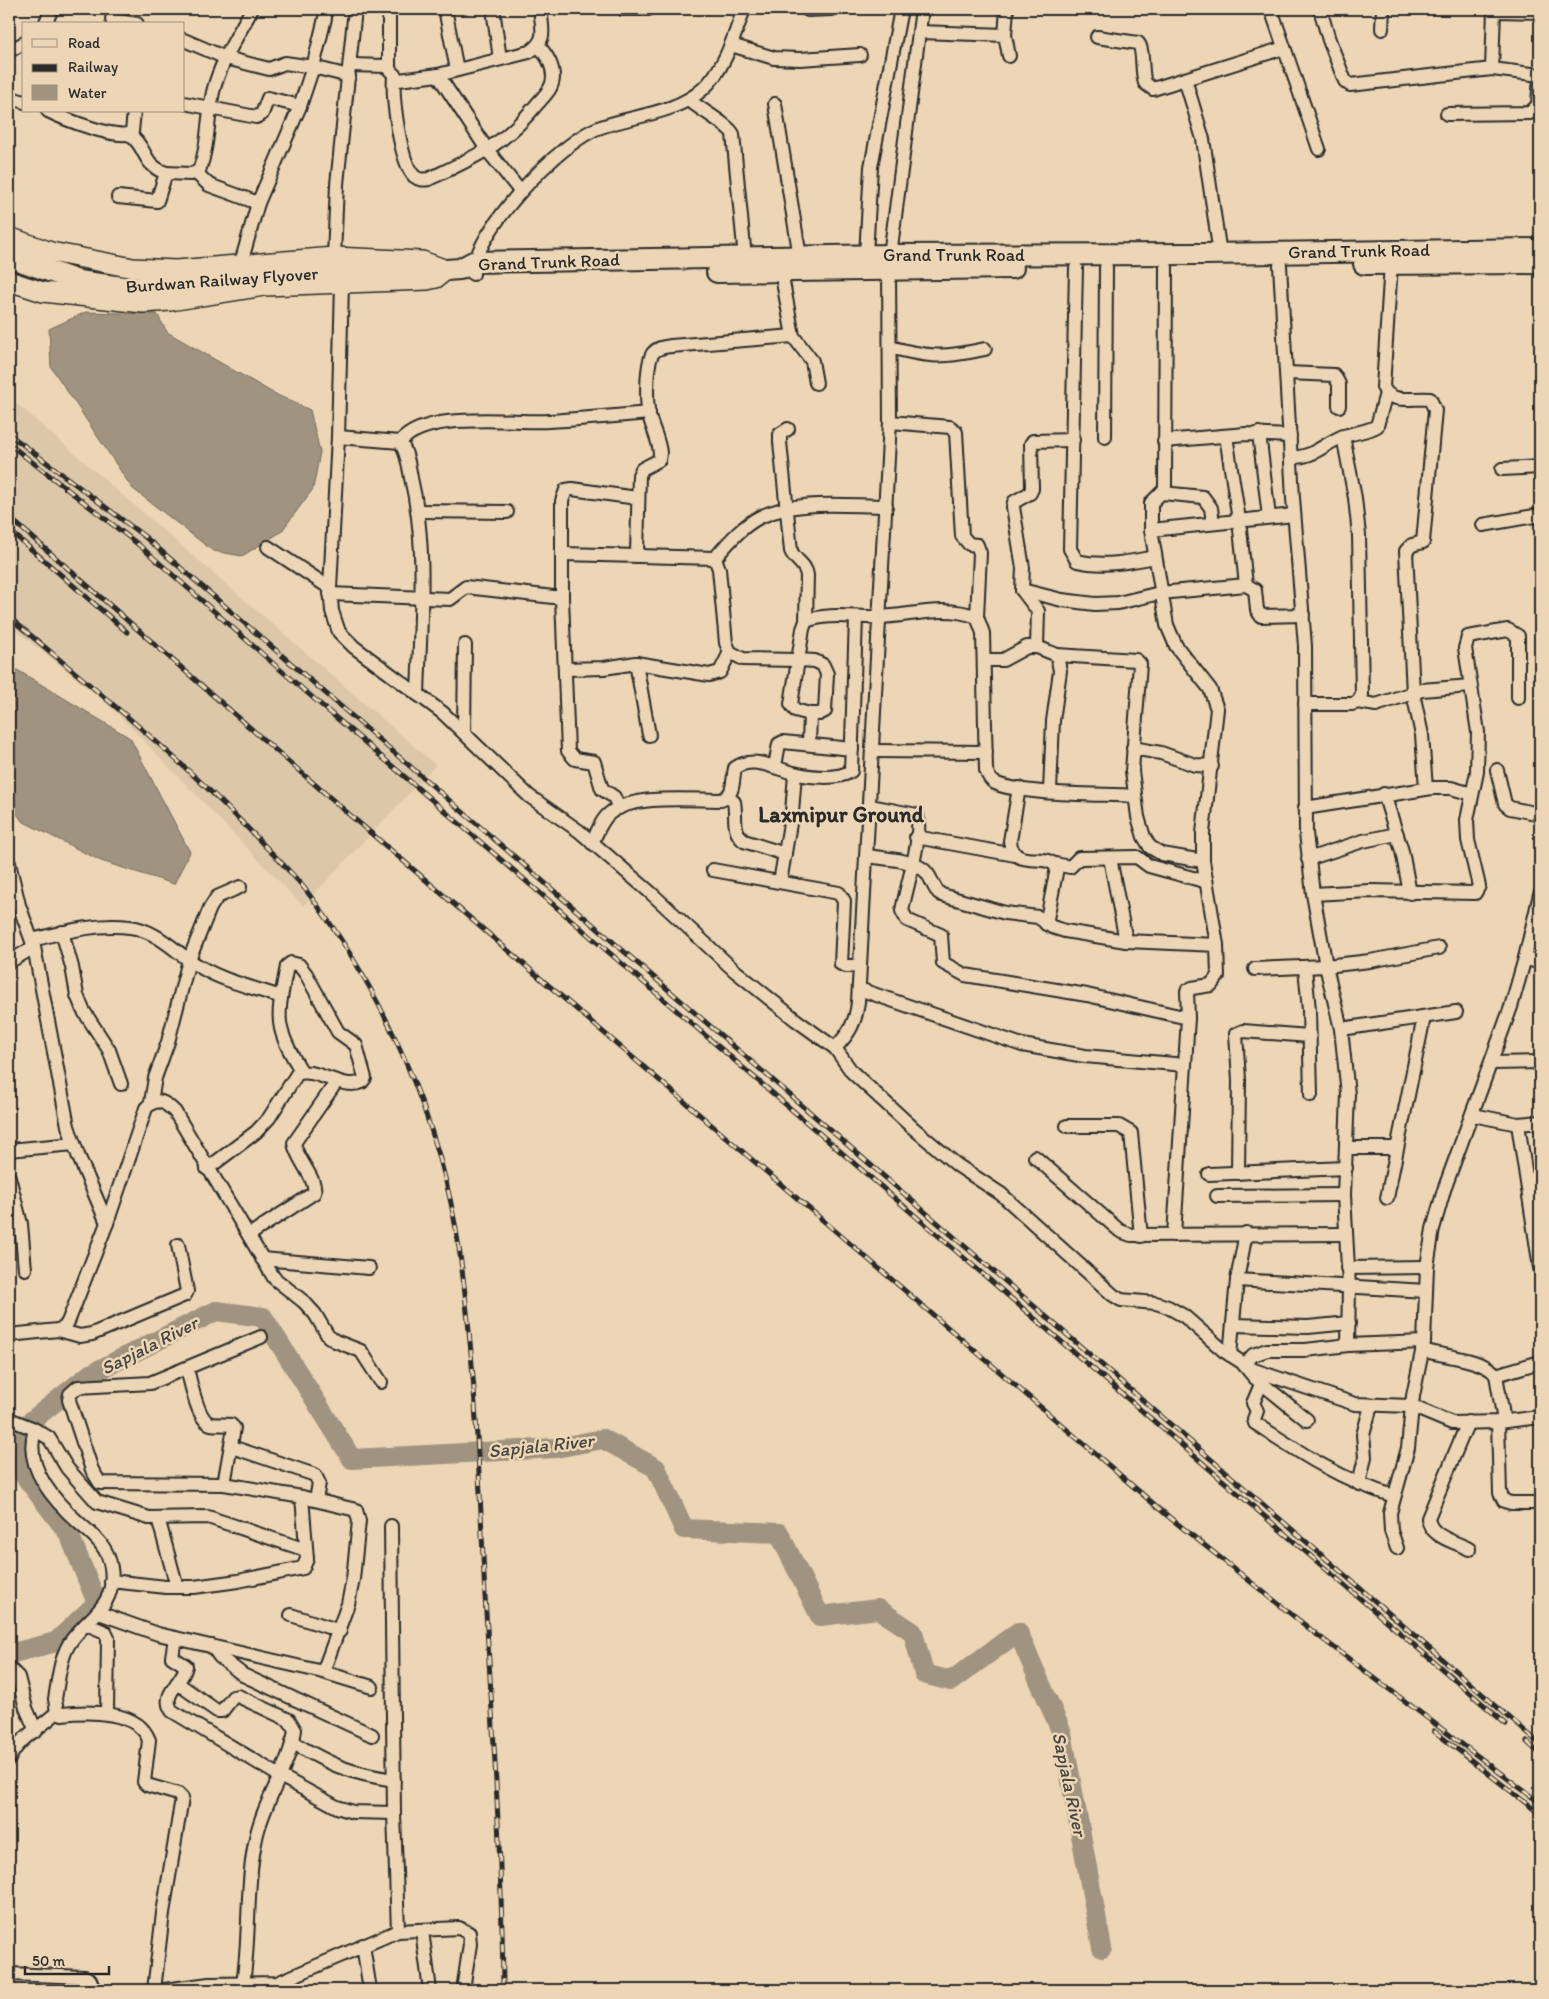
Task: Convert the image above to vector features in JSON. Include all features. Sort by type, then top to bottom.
[{"type":"main road","name":"Grand Trunk Road","points":[[463,269],[781,271],[889,262],[1540,249]]},
{"type":"main road","name":"Grand Trunk Road","points":[[463,269],[866,255],[889,262],[1076,268],[1540,263]]},
{"type":"main road","name":"Burdwan Railway Flyover","points":[[9,257],[78,281],[130,288],[290,274],[463,269]]},
{"type":"street","points":[[45,22],[52,9]]},
{"type":"street","points":[[196,174],[205,155],[213,92],[226,58],[252,9]]},
{"type":"street","points":[[334,257],[337,184],[355,9]]},
{"type":"street","points":[[389,9],[391,72],[399,133],[406,159],[416,178],[422,180],[429,179],[488,150],[513,132],[550,89],[553,78],[552,68],[539,46]]},
{"type":"street","points":[[446,9],[457,70]]},
{"type":"street","points":[[493,9],[500,58]]},
{"type":"street","points":[[185,40],[226,58],[269,69],[285,63],[349,70],[391,72],[399,80],[438,75],[528,52],[539,46],[542,39],[540,9]]},
{"type":"street","points":[[623,9],[648,9]]},
{"type":"street","points":[[9,281],[43,292],[143,303],[170,301],[264,286],[427,280],[463,269],[520,191],[567,147],[583,135],[600,127],[653,114],[689,100],[704,88],[717,72],[731,44],[744,9]]},
{"type":"street","points":[[808,10],[831,9]]},
{"type":"street","points":[[866,255],[872,167],[901,9]]},
{"type":"street","points":[[835,1048],[847,1036],[856,1019],[859,989],[874,751],[890,422],[889,262],[922,9]]},
{"type":"street","points":[[1007,9],[1005,35],[1009,56]]},
{"type":"street","points":[[1271,9],[1319,149]]},
{"type":"street","points":[[1320,9],[1345,81],[1350,85],[1492,69],[1540,74],[1538,105],[1530,113],[1447,114]]},
{"type":"street","points":[[1382,29],[1383,9]]},
{"type":"street","points":[[1492,69],[1494,10],[1540,12]]},
{"type":"street","points":[[112,18],[129,22]]},
{"type":"street","points":[[241,264],[258,203],[300,106],[313,66],[325,18]]},
{"type":"street","points":[[919,32],[1005,35]]},
{"type":"street","points":[[1097,37],[1138,43],[1142,51],[1142,76],[1148,87],[1160,88],[1284,48]]},
{"type":"street","points":[[9,51],[22,44]]},
{"type":"street","points":[[731,44],[774,58],[800,59],[860,55]]},
{"type":"street","points":[[438,75],[488,150],[520,191]]},
{"type":"street","points":[[1185,79],[1203,139],[1220,254]]},
{"type":"street","points":[[9,97],[22,101]]},
{"type":"street","points":[[185,103],[256,117],[262,114],[268,98],[300,106]]},
{"type":"street","points":[[689,100],[708,116],[726,124],[733,134],[745,258]]},
{"type":"street","points":[[775,104],[800,257]]},
{"type":"street","points":[[50,112],[84,126],[123,136],[130,134],[133,128],[134,112]]},
{"type":"street","points":[[130,134],[140,144],[148,164],[166,173],[196,174],[209,185],[258,203]]},
{"type":"street","points":[[118,197],[157,201],[166,173]]},
{"type":"street","points":[[9,237],[51,252],[133,268],[176,270],[334,257],[422,261],[463,269]]},
{"type":"street","points":[[1391,264],[1383,387],[1391,397],[1430,399],[1435,410],[1423,542],[1412,545],[1406,551],[1413,694],[1422,735],[1426,788]]},
{"type":"street","points":[[1280,265],[1294,515],[1303,614],[1305,808],[1308,858],[1326,966],[1341,1029],[1348,1094],[1344,1195],[1344,1234],[1350,1323],[1348,1344]]},
{"type":"street","points":[[1105,438],[1106,267]]},
{"type":"street","points":[[1166,267],[1165,486],[1162,493],[1151,503],[1151,530],[1166,625],[1176,646],[1215,698],[1217,715],[1203,833],[1202,861],[1204,881],[1217,945],[1218,976],[1211,985],[1186,991],[1188,1018],[1174,1235]]},
{"type":"street","points":[[1076,268],[1070,542],[1073,556],[1077,561],[1087,563],[1118,563],[1155,557]]},
{"type":"street","points":[[781,271],[792,336],[812,360],[816,383]]},
{"type":"street","points":[[342,284],[338,437],[330,591],[332,611],[339,632],[354,647],[443,713],[528,796],[592,843],[651,892],[734,970],[796,1020],[835,1048],[852,1072],[912,1127],[957,1165],[1001,1194],[1113,1295],[1121,1300],[1156,1303],[1184,1316],[1307,1420]]},
{"type":"street","points":[[636,554],[639,475],[642,469],[659,460],[660,453],[648,413],[652,353],[659,348],[792,336]]},
{"type":"street","points":[[890,347],[930,357],[952,356],[985,349]]},
{"type":"street","points":[[1287,373],[1334,375],[1339,384],[1339,406]]},
{"type":"street","points":[[1291,457],[1310,456],[1343,436],[1370,430],[1377,426],[1386,393]]},
{"type":"street","points":[[400,442],[404,436],[426,427],[448,423],[486,420],[547,421],[648,413]]},
{"type":"street","points":[[890,422],[950,427],[956,432],[962,536],[964,541],[976,545],[980,553],[977,617],[983,633],[986,770],[991,780],[997,784],[1018,788],[1134,796]]},
{"type":"street","points":[[715,558],[719,569],[726,643],[730,652],[743,659],[798,660],[815,661],[823,666],[827,674],[826,711],[819,714],[810,714],[795,710],[791,704],[798,660],[806,622],[807,575],[806,568],[793,557],[791,551],[780,442],[780,434],[788,429]]},
{"type":"street","points":[[1164,441],[1259,433],[1290,436]]},
{"type":"street","points":[[1259,433],[1269,518]]},
{"type":"street","points":[[1226,436],[1239,520],[1246,585]]},
{"type":"street","points":[[1343,436],[1355,498],[1359,535],[1362,695],[1358,702]]},
{"type":"street","points":[[338,437],[400,442]]},
{"type":"street","points":[[1037,647],[1038,611],[1022,590],[1022,568],[1013,507],[1014,502],[1030,493],[1032,489],[1031,444],[1037,440],[1073,440]]},
{"type":"street","points":[[400,442],[408,465],[418,511],[422,559],[418,695]]},
{"type":"street","points":[[1502,469],[1540,467]]},
{"type":"street","points":[[619,808],[614,796],[602,789],[594,762],[575,759],[568,751],[562,598],[562,501],[566,490],[590,490],[637,498]]},
{"type":"street","points":[[1162,493],[1203,497],[1211,508],[1213,523]]},
{"type":"street","points":[[715,558],[732,538],[759,517],[788,509],[886,506]]},
{"type":"street","points":[[418,511],[507,512]]},
{"type":"street","points":[[1151,530],[1294,515]]},
{"type":"street","points":[[1483,525],[1540,515]]},
{"type":"street","points":[[268,547],[330,591],[450,599],[466,587],[562,598]]},
{"type":"street","points":[[563,554],[636,554],[715,558]]},
{"type":"street","points":[[1022,590],[1062,600],[1095,604],[1118,603],[1160,593],[1246,585],[1255,590],[1257,610],[1261,616],[1303,614]]},
{"type":"street","points":[[806,622],[818,618],[881,617],[936,610],[977,617]]},
{"type":"street","points":[[592,843],[609,814],[619,808],[639,802],[721,800],[728,797],[732,791],[736,768],[741,764],[751,762],[775,766],[795,774],[845,775],[852,766],[861,617]]},
{"type":"street","points":[[1313,894],[1370,891],[1469,894],[1478,890],[1467,828],[1477,772],[1478,732],[1465,648],[1468,637],[1508,630],[1518,636],[1520,643],[1518,698]]},
{"type":"street","points":[[464,733],[466,645]]},
{"type":"street","points":[[984,660],[1003,660],[1026,647],[1037,647],[1057,655],[1136,660],[1140,664],[1133,748],[1134,796],[1144,837],[1150,847],[1162,854],[1202,861]]},
{"type":"street","points":[[565,669],[604,668],[636,662],[708,676],[720,672],[730,652]]},
{"type":"street","points":[[1050,791],[1053,722],[1060,671],[1057,655]]},
{"type":"street","points":[[636,662],[649,735]]},
{"type":"street","points":[[1305,704],[1358,702],[1376,705],[1422,690],[1470,686]]},
{"type":"street","points":[[809,744],[810,714]]},
{"type":"street","points":[[775,766],[779,744],[783,742],[852,749]]},
{"type":"street","points":[[1133,748],[1161,753],[1195,765],[1212,766]]},
{"type":"street","points":[[874,751],[986,752]]},
{"type":"street","points":[[1498,770],[1505,804],[1510,808],[1540,814]]},
{"type":"street","points":[[780,882],[786,854],[795,774]]},
{"type":"street","points":[[1015,855],[1011,849],[1010,841],[1018,788]]},
{"type":"street","points":[[1305,808],[1426,788],[1451,788],[1472,794]]},
{"type":"street","points":[[1384,794],[1397,834],[1410,893]]},
{"type":"street","points":[[728,797],[734,802],[735,824],[739,837],[744,841],[786,854]]},
{"type":"street","points":[[870,806],[917,815],[912,864],[902,911],[903,916],[907,920],[941,935],[942,960],[946,965],[965,975],[1077,993],[1188,1018]]},
{"type":"street","points":[[1308,858],[1347,845],[1397,834]]},
{"type":"street","points":[[916,837],[1015,855],[1067,867],[1079,858],[1136,857],[1149,866],[1204,881]]},
{"type":"street","points":[[867,856],[912,864],[924,870],[938,893],[1006,913],[1038,917],[1046,924],[1065,931],[1126,940],[1217,945]]},
{"type":"street","points":[[1110,858],[1126,940]]},
{"type":"street","points":[[9,863],[19,905],[33,943],[61,1096],[74,1144],[107,1224]]},
{"type":"street","points":[[1046,924],[1057,873],[1055,864]]},
{"type":"street","points":[[713,870],[838,893],[842,896],[841,964],[859,966]]},
{"type":"street","points":[[9,1335],[58,1330],[64,1328],[72,1316],[107,1224],[136,1135],[146,1108],[151,1102],[154,1078],[168,1042],[190,960],[210,908],[217,897],[240,887]]},
{"type":"street","points":[[1397,1548],[1391,1531],[1390,1513],[1408,1448],[1411,1406],[1423,1346],[1427,1267],[1433,1229],[1444,1190],[1491,1064],[1525,958],[1538,915],[1540,894]]},
{"type":"street","points":[[9,962],[33,943],[62,932],[101,926],[131,927],[155,935],[190,960],[218,976],[281,997]]},
{"type":"street","points":[[62,932],[80,1002],[109,1050],[121,1084]]},
{"type":"street","points":[[1255,968],[1326,966],[1370,961],[1440,948]]},
{"type":"street","points":[[1525,958],[1540,963]]},
{"type":"street","points":[[208,1169],[256,1132],[268,1118],[297,1074],[302,1072],[354,1084],[362,1082],[364,1072],[358,1050],[353,1042],[338,1032],[306,974],[295,962],[287,966],[278,1016],[284,1043],[302,1072]]},
{"type":"street","points":[[1305,968],[1312,1095]]},
{"type":"street","points":[[859,989],[1022,1045],[1085,1056],[1185,1065]]},
{"type":"street","points":[[1341,1029],[1456,1012]]},
{"type":"street","points":[[1387,1198],[1424,1017]]},
{"type":"street","points":[[1238,1173],[1239,1080],[1236,1034],[1243,1031],[1309,1036]]},
{"type":"street","points":[[1491,1064],[1540,1062]]},
{"type":"street","points":[[249,1235],[314,1193],[314,1184],[298,1156],[294,1143],[337,1081]]},
{"type":"street","points":[[151,1102],[165,1102],[175,1112],[274,1278],[304,1302],[315,1314],[328,1336],[335,1342],[361,1351],[381,1382]]},
{"type":"street","points":[[1473,1115],[1518,1124],[1540,1122]]},
{"type":"street","points":[[1518,1124],[1540,1268]]},
{"type":"street","points":[[1067,1126],[1119,1126],[1131,1133],[1141,1236]]},
{"type":"street","points":[[9,1150],[74,1144]]},
{"type":"street","points":[[1347,1148],[1397,1148]]},
{"type":"street","points":[[1035,1157],[1120,1231],[1141,1236],[1344,1234]]},
{"type":"street","points":[[1209,1174],[1346,1168]]},
{"type":"street","points":[[9,1177],[21,1224],[25,1269]]},
{"type":"street","points":[[1217,1196],[1344,1195]]},
{"type":"street","points":[[1230,1355],[1237,1280],[1246,1234]]},
{"type":"street","points":[[58,1330],[80,1336],[92,1334],[185,1295],[187,1291],[178,1245]]},
{"type":"street","points":[[262,1259],[369,1268]]},
{"type":"street","points":[[1347,1268],[1427,1267]]},
{"type":"street","points":[[1237,1280],[1426,1292]]},
{"type":"street","points":[[1234,1324],[1308,1327],[1350,1323]]},
{"type":"street","points":[[261,1337],[187,1370],[150,1383],[134,1386],[78,1387],[70,1394],[69,1400],[92,1470],[100,1483],[224,1484],[316,1500],[351,1508],[358,1513],[353,1579],[340,1630],[323,1672]]},
{"type":"street","points":[[1244,1365],[1253,1355],[1267,1350],[1306,1350],[1348,1344],[1423,1346],[1482,1364],[1492,1369],[1496,1375],[1501,1421],[1500,1493],[1504,1500],[1510,1503],[1540,1503]]},
{"type":"street","points":[[1496,1375],[1540,1362]]},
{"type":"street","points":[[1244,1365],[1339,1399],[1371,1406],[1411,1406],[1452,1423],[1540,1417]]},
{"type":"street","points":[[187,1370],[200,1413],[204,1420],[210,1424],[231,1425],[234,1428],[224,1484]]},
{"type":"street","points":[[1262,1382],[1253,1403],[1257,1411],[1254,1419],[1255,1423],[1311,1459],[1359,1484],[1394,1496]]},
{"type":"street","points":[[1359,1484],[1365,1457],[1363,1435],[1371,1406]]},
{"type":"street","points":[[9,1419],[30,1427],[49,1438],[67,1468],[97,1502],[148,1518],[208,1517],[306,1550]]},
{"type":"street","points":[[1468,1422],[1428,1518],[1429,1526],[1435,1533],[1469,1549]]},
{"type":"street","points":[[30,1427],[33,1464],[63,1507],[96,1536],[105,1548],[111,1567],[111,1581],[106,1603],[99,1613],[86,1624],[68,1645],[55,1699],[57,1712]]},
{"type":"street","points":[[232,1447],[314,1475],[319,1483],[316,1500]]},
{"type":"street","points":[[111,1581],[176,1587],[218,1584],[297,1570],[306,1564],[302,1497]]},
{"type":"street","points":[[158,1518],[176,1587]]},
{"type":"street","points":[[391,1526],[394,1813],[398,1931]]},
{"type":"street","points":[[99,1613],[127,1624],[174,1638],[323,1672],[372,1687]]},
{"type":"street","points":[[291,1615],[340,1630]]},
{"type":"street","points":[[86,1624],[105,1632],[108,1638],[107,1713]]},
{"type":"street","points":[[174,1638],[172,1657],[186,1666],[169,1697],[169,1706],[172,1711],[280,1776],[337,1807],[353,1812],[394,1813]]},
{"type":"street","points":[[212,1646],[220,1657],[242,1675],[372,1735]]},
{"type":"street","points":[[9,1668],[18,1677],[26,1708],[36,1731]]},
{"type":"street","points":[[177,1683],[217,1711],[225,1710],[233,1697],[238,1696],[289,1720],[295,1730],[280,1776],[265,1808],[251,1862],[243,1987]]},
{"type":"street","points":[[9,1759],[12,1743],[36,1731],[57,1712],[107,1713],[122,1718],[147,1734],[149,1748],[144,1782],[182,1798],[163,1913],[154,1990]]},
{"type":"street","points":[[292,1742],[338,1768],[357,1775],[394,1780]]},
{"type":"street","points":[[164,1990],[209,1984],[243,1987],[277,1983],[398,1931],[459,1928],[469,1933],[470,1944],[463,1990]]},
{"type":"street","points":[[422,1931],[430,1990]]},
{"type":"street","points":[[363,1945],[370,1990]]},
{"type":"street","points":[[9,1974],[85,1977],[90,1980],[94,1990]]},
{"type":"shaded area","points":[[9,397],[436,765],[303,906],[108,704],[9,625]]},
{"type":"water","points":[[86,312],[157,314],[167,332],[273,393],[310,410],[320,452],[313,489],[281,532],[242,556],[213,551],[132,488],[51,367],[49,329]]},
{"type":"water","points":[[9,665],[130,738],[190,852],[174,884],[101,861],[22,821],[9,802]]},
{"type":"waterway","name":"Sapjala River","points":[[9,1654],[56,1642],[97,1603],[69,1534],[21,1471],[25,1437],[30,1422],[89,1375],[216,1311],[263,1317],[352,1459],[556,1448],[603,1439],[656,1468],[684,1529],[779,1533],[820,1616],[878,1609],[913,1632],[924,1674],[951,1681],[1018,1632],[1062,1733],[1102,1948]]},
{"type":"railway","points":[[9,434],[145,537],[1540,1744]]},
{"type":"railway","points":[[9,444],[139,545],[276,666],[1506,1724]]},
{"type":"railway","points":[[9,517],[351,816],[1169,1517],[1320,1637],[1540,1803]]},
{"type":"railway","points":[[9,530],[127,632]]},
{"type":"railway","points":[[9,617],[171,755],[233,813],[300,883],[333,928],[359,970],[383,1014],[423,1106],[438,1153],[450,1201],[459,1248],[469,1335],[476,1422],[497,1793],[503,1990]]},
{"type":"railway","points":[[1434,1731],[1540,1814]]},
{"type":"railway","points":[[1527,1742],[1540,1754]]},
{"type":"district","name":"Laxmipur Ground","points":[[841,814]]}]
